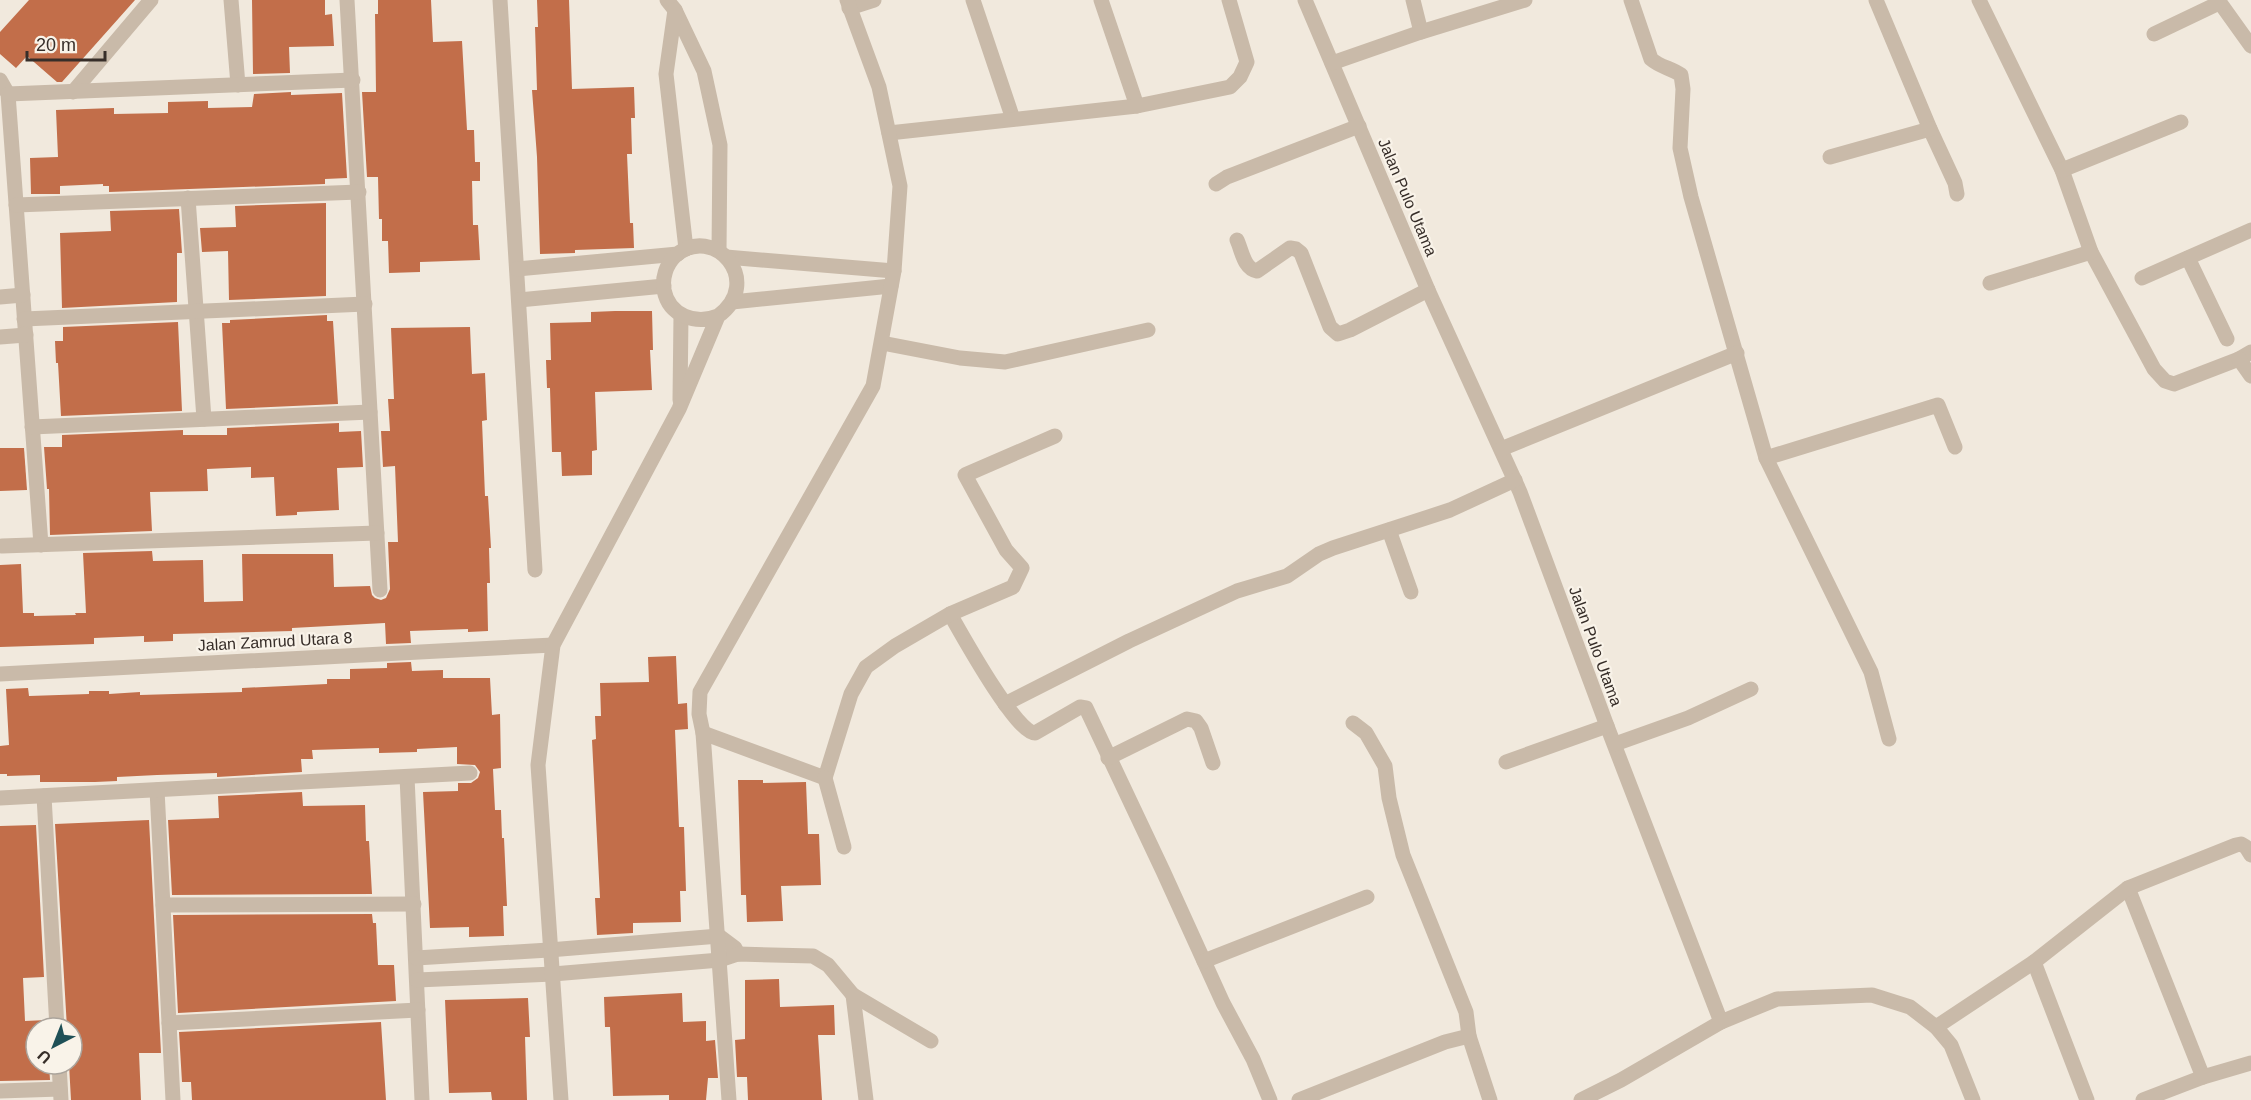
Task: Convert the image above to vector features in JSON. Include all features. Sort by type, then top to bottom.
[{"type":"street","points":[[73,92],[151,0]]},
{"type":"street","points":[[231,0],[238,85]]},
{"type":"street","points":[[347,0],[380,590]]},
{"type":"street","points":[[500,0],[535,570]]},
{"type":"street","points":[[729,1100],[719,936],[703,733],[699,714],[700,692],[873,386],[893,278],[900,186],[879,87],[848,4],[874,0]]},
{"type":"street","points":[[973,0],[1013,119]]},
{"type":"street","points":[[1101,0],[1137,106]]},
{"type":"street","points":[[889,133],[1137,106],[1230,87],[1240,77],[1247,62],[1229,0]]},
{"type":"street","name":"Jalan Pulo Utama","points":[[1305,0],[1428,290],[1515,480],[1721,1022]]},
{"type":"street","points":[[1413,0],[1421,32]]},
{"type":"street","points":[[1332,63],[1421,32],[1525,0]]},
{"type":"street","points":[[1631,0],[1651,59],[1658,65],[1681,75],[1683,89],[1680,148],[1691,197],[1766,458],[1871,672],[1889,739]]},
{"type":"street","points":[[1876,0],[1955,183],[1957,194]]},
{"type":"street","points":[[1979,0],[2062,170],[2091,252],[2154,369],[2165,381],[2174,384],[2245,355],[2251,376]]},
{"type":"street","points":[[2154,34],[2218,2],[2251,46]]},
{"type":"street","points":[[671,5],[666,74],[682,252],[665,271],[663,286],[669,302],[681,315],[704,320],[718,316]]},
{"type":"street","points":[[561,1100],[538,765],[553,645],[679,409],[718,316],[732,302],[737,287],[735,270],[723,254],[720,145],[704,71],[671,5]]},
{"type":"street","points":[[0,80],[8,94],[41,545]]},
{"type":"street","points":[[8,94],[353,80]]},
{"type":"street","points":[[2062,170],[2181,122]]},
{"type":"street","points":[[1216,184],[1227,177],[1359,126]]},
{"type":"street","points":[[1830,158],[1930,129]]},
{"type":"street","points":[[16,205],[359,192]]},
{"type":"street","points":[[188,198],[204,419]]},
{"type":"street","points":[[2142,278],[2251,230]]},
{"type":"street","points":[[1237,240],[1247,265],[1252,270],[1257,271],[1290,248],[1301,253],[1330,327],[1338,334],[1428,290]]},
{"type":"street","points":[[517,269],[682,252],[699,246],[723,254],[893,278]]},
{"type":"street","points":[[1990,284],[2091,252]]},
{"type":"street","points":[[2188,258],[2227,339]]},
{"type":"street","points":[[732,302],[893,278]]},
{"type":"street","points":[[519,300],[663,286]]},
{"type":"street","points":[[0,297],[23,295]]},
{"type":"street","points":[[24,319],[365,304]]},
{"type":"street","points":[[679,409],[681,315]]},
{"type":"street","points":[[882,343],[960,358],[1005,362],[1148,330]]},
{"type":"street","points":[[0,337],[26,335]]},
{"type":"street","points":[[1501,449],[1737,353]]},
{"type":"street","points":[[1766,458],[1938,405],[1955,447]]},
{"type":"street","points":[[32,426],[370,412]]},
{"type":"street","points":[[844,847],[825,778],[851,694],[866,667],[895,646],[950,614],[1013,587],[1022,568],[1006,550],[965,475],[1055,436]]},
{"type":"street","points":[[1005,704],[1128,641],[1237,591],[1287,576],[1326,551],[1450,510],[1515,480]]},
{"type":"street","points":[[1389,530],[1411,592]]},
{"type":"street","points":[[2,546],[377,533]]},
{"type":"street","points":[[950,614],[1005,704],[1025,730],[1035,734],[1083,706],[1086,708],[1236,1032],[1253,1059],[1270,1100]]},
{"type":"street","name":"Jalan Zamrud Utara 8","points":[[0,674],[553,645]]},
{"type":"street","points":[[1615,744],[1688,718],[1751,689]]},
{"type":"street","points":[[1108,758],[1187,720],[1196,721],[1201,728],[1213,763]]},
{"type":"street","points":[[1353,723],[1366,733],[1385,766],[1389,798],[1403,855],[1466,1012],[1468,1036],[1490,1100]]},
{"type":"street","points":[[1506,762],[1607,726]]},
{"type":"street","points":[[703,733],[825,778]]},
{"type":"street","points":[[0,798],[470,773]]},
{"type":"street","points":[[408,777],[422,1100]]},
{"type":"street","points":[[157,790],[173,1100]]},
{"type":"street","points":[[44,796],[56,1016]]},
{"type":"street","points":[[1936,1027],[2034,962],[2128,888],[2236,845],[2241,844],[2246,847],[2251,855]]},
{"type":"street","points":[[2128,888],[2202,1077]]},
{"type":"street","points":[[1204,961],[1367,897]]},
{"type":"street","points":[[163,905],[414,904]]},
{"type":"street","points":[[416,958],[719,936],[735,948],[738,954]]},
{"type":"street","points":[[417,980],[553,974],[720,960],[738,954],[813,956],[828,964],[854,995],[932,1041]]},
{"type":"street","points":[[2034,962],[2087,1100]]},
{"type":"street","points":[[854,995],[866,1100]]},
{"type":"street","points":[[1581,1100],[1621,1080],[1721,1022],[1777,999],[1872,995],[1910,1007],[1936,1027],[1951,1045],[1973,1100]]},
{"type":"street","points":[[169,1023],[418,1010]]},
{"type":"street","points":[[1299,1100],[1445,1042],[1468,1036]]},
{"type":"street","points":[[2143,1100],[2202,1077],[2251,1063]]},
{"type":"street","points":[[0,1091],[60,1094],[59,1076]]},
{"type":"building","points":[[29,0],[135,0],[62,82],[57,82],[27,56],[16,68],[0,54],[0,32]]},
{"type":"building","points":[[252,0],[325,0],[325,15],[332,14],[334,46],[289,47],[290,73],[253,74]]},
{"type":"building","points":[[378,0],[431,0],[433,42],[462,41],[467,130],[474,130],[475,162],[480,162],[480,181],[472,181],[473,225],[478,225],[480,260],[420,262],[420,272],[389,273],[388,241],[382,241],[382,219],[379,219],[378,177],[367,177],[362,92],[376,92],[375,14],[378,14]]},
{"type":"building","points":[[537,0],[569,0],[572,89],[634,87],[635,118],[631,118],[632,154],[627,154],[630,223],[633,223],[634,248],[540,254],[532,90],[537,90],[535,27],[538,27]]},
{"type":"building","points":[[291,92],[291,95],[342,93],[347,178],[325,179],[325,184],[109,192],[109,186],[103,186],[103,184],[60,186],[60,194],[31,194],[30,158],[58,157],[56,110],[114,108],[114,114],[168,113],[168,102],[208,101],[208,108],[252,107],[254,94]]},
{"type":"building","points":[[326,203],[326,296],[229,300],[228,251],[202,252],[200,228],[236,227],[235,206]]},
{"type":"building","points":[[179,209],[182,253],[177,253],[177,302],[62,308],[60,233],[111,231],[110,211]]},
{"type":"building","points":[[652,311],[653,350],[650,350],[652,390],[595,392],[597,450],[592,451],[592,475],[562,476],[561,452],[552,452],[550,388],[547,388],[546,360],[551,360],[550,323],[591,322],[591,312]]},
{"type":"building","points":[[327,315],[327,321],[333,321],[338,404],[226,409],[222,323],[230,323],[230,320]]},
{"type":"building","points":[[178,322],[182,411],[61,416],[55,341],[63,341],[63,327]]},
{"type":"building","points":[[470,327],[472,374],[485,373],[487,420],[482,421],[485,496],[488,496],[491,548],[489,548],[490,583],[487,583],[488,631],[468,632],[468,629],[410,631],[411,643],[386,644],[385,623],[292,628],[292,631],[173,634],[173,641],[144,642],[144,636],[94,638],[94,644],[0,647],[0,565],[21,564],[23,613],[34,613],[34,616],[76,615],[75,613],[86,613],[83,553],[152,551],[153,561],[203,560],[204,602],[243,601],[242,554],[333,554],[334,587],[370,586],[375,598],[381,600],[386,598],[390,589],[388,542],[398,542],[395,466],[383,467],[381,431],[390,431],[388,399],[394,399],[391,328]]},
{"type":"building","points":[[339,423],[339,432],[361,431],[363,467],[337,468],[339,510],[297,512],[297,515],[276,516],[274,477],[251,478],[251,467],[207,469],[208,491],[150,492],[152,531],[50,535],[49,489],[47,489],[44,447],[62,447],[62,435],[183,430],[183,435],[227,435],[227,428]]},
{"type":"building","points":[[0,448],[24,448],[27,490],[0,491]]},
{"type":"building","points":[[676,656],[678,704],[687,703],[688,729],[675,730],[679,827],[684,827],[686,891],[680,891],[681,922],[633,923],[633,933],[597,935],[595,898],[600,898],[592,740],[596,739],[595,716],[601,716],[600,683],[649,682],[648,657]]},
{"type":"building","points":[[411,662],[412,671],[443,670],[443,678],[490,678],[492,715],[500,714],[501,768],[493,769],[495,810],[501,810],[502,838],[504,838],[507,906],[503,906],[504,936],[469,937],[469,927],[430,928],[423,792],[458,791],[458,783],[471,783],[478,778],[480,772],[475,765],[457,764],[457,747],[417,749],[417,752],[379,753],[379,748],[312,750],[313,759],[301,759],[302,772],[217,777],[217,773],[157,775],[117,777],[117,781],[95,782],[40,782],[40,775],[7,776],[7,774],[0,774],[0,746],[9,745],[6,689],[28,688],[29,696],[89,694],[89,691],[109,691],[109,694],[140,692],[140,695],[242,692],[242,688],[327,684],[327,679],[350,679],[350,669],[387,668],[387,663]]},
{"type":"building","points":[[738,780],[763,780],[763,783],[806,782],[808,834],[819,834],[821,885],[781,886],[783,921],[747,922],[746,895],[741,895]]},
{"type":"building","points":[[302,792],[303,806],[365,805],[366,841],[369,841],[372,894],[172,895],[168,820],[219,818],[218,796]]},
{"type":"building","points":[[149,820],[161,1053],[139,1053],[141,1100],[71,1100],[70,1076],[84,1076],[84,1016],[66,1016],[55,824]]},
{"type":"building","points":[[36,825],[44,977],[23,978],[24,1076],[50,1076],[50,1080],[0,1081],[0,826]]},
{"type":"building","points":[[372,914],[373,923],[376,923],[378,965],[394,965],[396,1001],[178,1013],[173,915]]},
{"type":"building","points":[[779,979],[780,1007],[834,1005],[835,1035],[818,1035],[822,1100],[748,1100],[747,1077],[737,1077],[735,1040],[745,1039],[745,980]]},
{"type":"building","points":[[682,993],[683,1022],[706,1021],[706,1041],[715,1040],[718,1078],[708,1078],[706,1100],[669,1100],[669,1095],[613,1096],[610,1027],[605,1027],[604,997]]},
{"type":"building","points":[[528,998],[530,1037],[525,1037],[527,1100],[492,1100],[491,1092],[449,1093],[445,1000]]},
{"type":"building","points":[[381,1022],[386,1100],[192,1100],[191,1082],[182,1082],[179,1032]]}]
